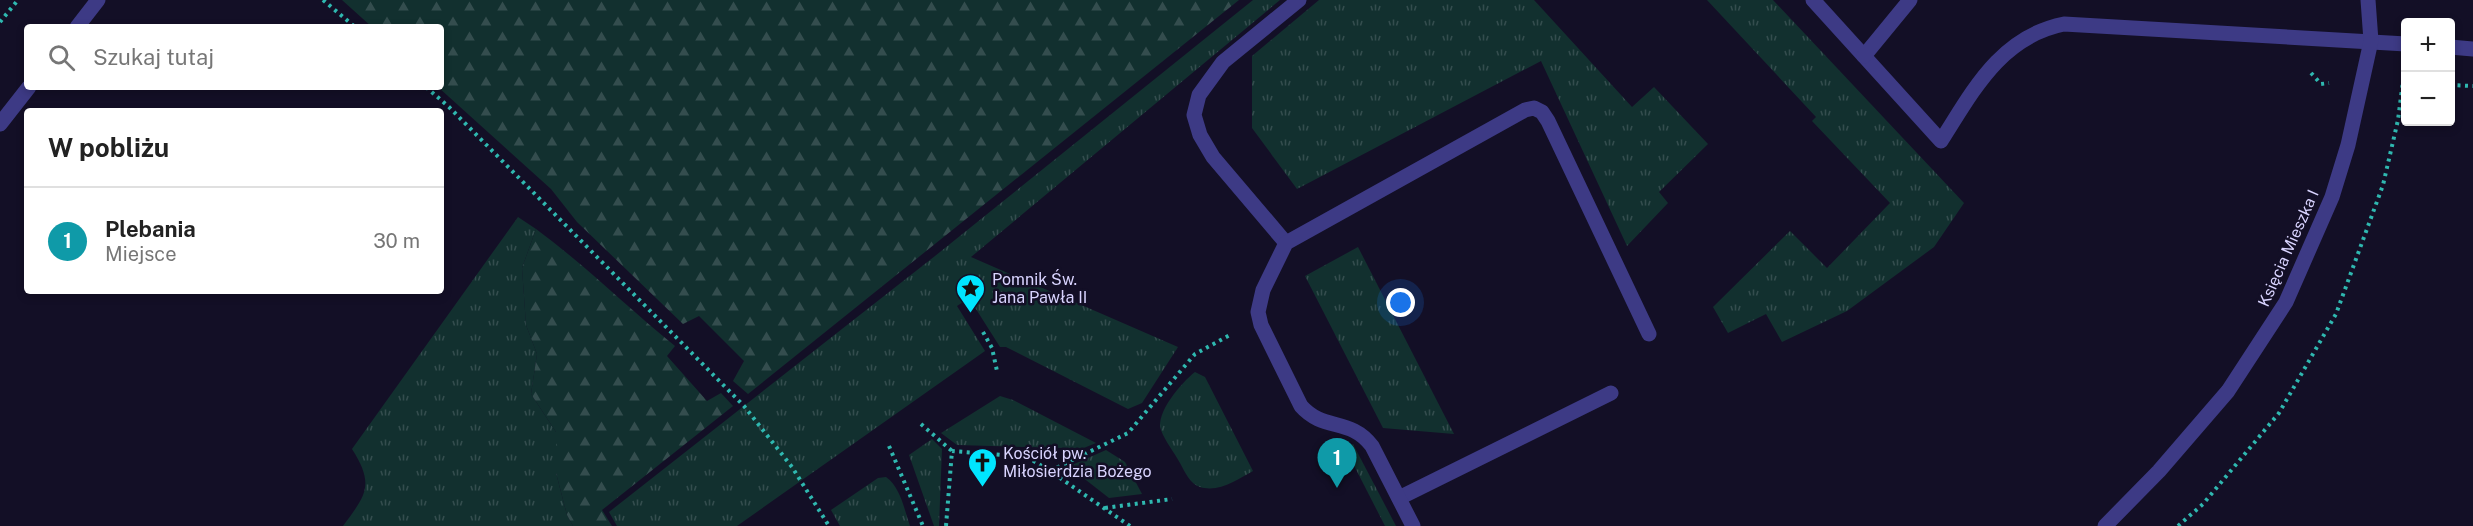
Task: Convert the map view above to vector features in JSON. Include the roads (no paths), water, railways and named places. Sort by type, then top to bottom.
[{"type":"street","points":[[79,24],[98,0]]},
{"type":"street","points":[[1286,243],[1214,157],[1200,135],[1194,115],[1198,95],[1223,62],[1299,0]]},
{"type":"street","points":[[1812,0],[1941,141],[1980,79],[2022,39],[2044,28],[2064,24],[2401,44]]},
{"type":"street","points":[[1864,56],[1910,0]]},
{"type":"street","name":"Księcia Mieszka I","points":[[2105,526],[2159,471],[2228,391],[2286,302],[2332,197],[2348,146],[2371,42],[2368,0]]},
{"type":"street","points":[[2455,47],[2473,49]]},
{"type":"street","points":[[0,124],[27,90]]},
{"type":"street","points":[[1413,526],[1372,446],[1363,435],[1354,429],[1322,421],[1308,414],[1301,406],[1260,319],[1258,312],[1263,290],[1286,243],[1525,110],[1534,108],[1542,112],[1548,121],[1649,334]]},
{"type":"street","points":[[1399,498],[1611,393]]},
{"type":"place","name":"Pomnik Św. Jana Pawła II","points":[[971,314]]},
{"type":"place","name":"Kościół pw. Miłosierdzia Bożego","points":[[982,488]]},
{"type":"place","name":"Plebania","points":[[1337,488]]}]
